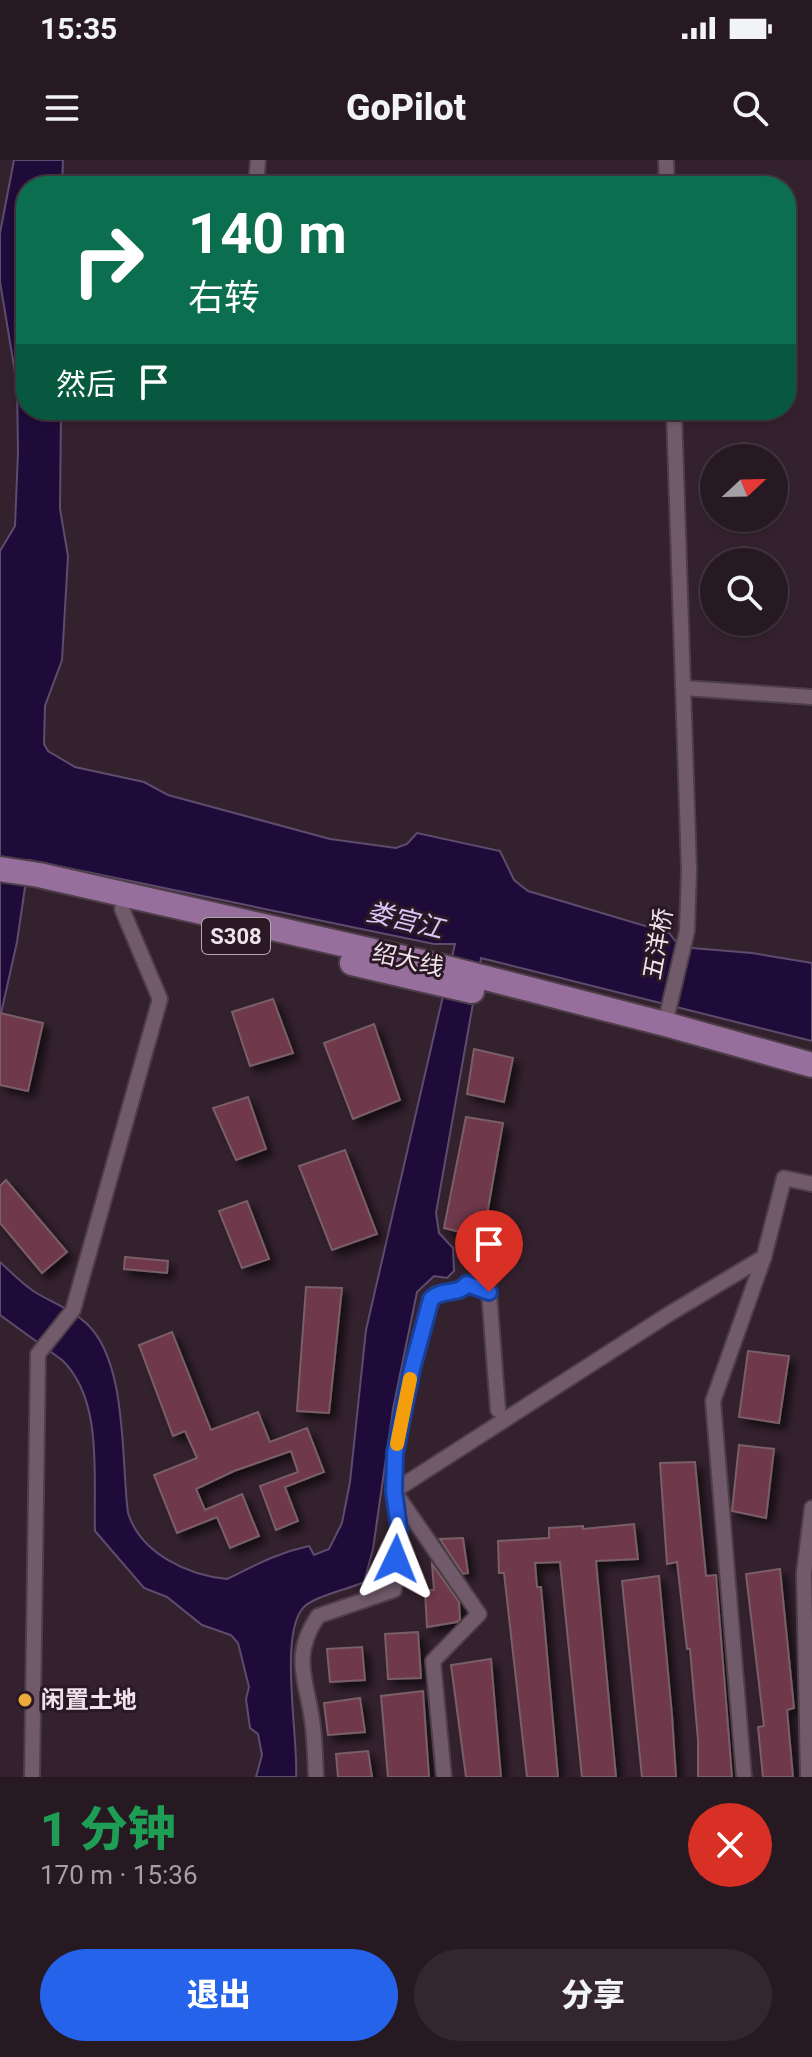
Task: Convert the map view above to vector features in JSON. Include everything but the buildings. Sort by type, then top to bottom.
[{"type":"main road","name":"绍大线","points":[[0,869],[122,909],[437,975]]},
{"type":"main road","name":"绍大线","points":[[0,882],[38,882],[479,985],[812,1076]]},
{"type":"main road","name":"绍大线","points":[[479,985],[668,1014],[812,1065]]},
{"type":"street","name":"五洋桥","points":[[668,1014],[687,931],[689,870],[674,420]]},
{"type":"street","points":[[684,688],[812,697]]},
{"type":"street","points":[[32,1777],[38,1354],[73,1310],[160,999],[122,909]]},
{"type":"street","points":[[744,1777],[713,1401],[764,1257],[784,1178],[812,1184]]},
{"type":"street","points":[[394,1491],[669,1314],[764,1257]]},
{"type":"street","points":[[316,1777],[312,1718],[304,1690],[302,1647],[318,1616],[394,1590],[399,1529],[394,1491],[395,1453],[412,1369],[429,1305],[436,1294],[459,1291],[467,1284],[489,1292],[498,1410]]},
{"type":"street","points":[[394,1491],[479,1614],[433,1661],[444,1777]]},
{"type":"street","points":[[808,1777],[804,1573],[812,1508]]},
{"type":"water","points":[[14,160],[63,160],[62,176],[16,176],[16,378],[0,282],[0,233]]},
{"type":"water","name":"娄宫江","points":[[18,420],[61,420],[60,509],[68,556],[62,660],[45,706],[44,744],[48,751],[75,767],[144,782],[168,795],[330,839],[396,848],[407,844],[417,833],[500,851],[514,880],[528,891],[669,933],[680,947],[752,953],[812,963],[812,1041],[481,958],[436,1213],[439,1233],[453,1248],[454,1271],[447,1278],[434,1276],[417,1292],[393,1409],[373,1549],[364,1582],[312,1601],[297,1617],[291,1660],[296,1777],[256,1777],[262,1755],[258,1734],[250,1728],[246,1699],[249,1687],[238,1643],[231,1635],[202,1625],[167,1597],[144,1588],[95,1531],[94,1441],[85,1396],[62,1360],[0,1315],[0,1262],[33,1291],[81,1318],[100,1340],[116,1386],[128,1513],[143,1540],[155,1551],[197,1573],[227,1579],[297,1549],[309,1546],[314,1555],[329,1549],[342,1523],[350,1482],[366,1330],[455,944],[434,944],[29,860],[17,942],[0,1018],[0,551],[15,526]]},
{"type":"slow traffic","points":[[397,1444],[410,1379]]},
{"type":"place","name":"闲置土地","points":[[25,1700]]},
{"type":"route","points":[[396,1559],[399,1529],[394,1491],[395,1453],[412,1369],[431,1299],[436,1294],[459,1291],[467,1284],[489,1292]]}]
